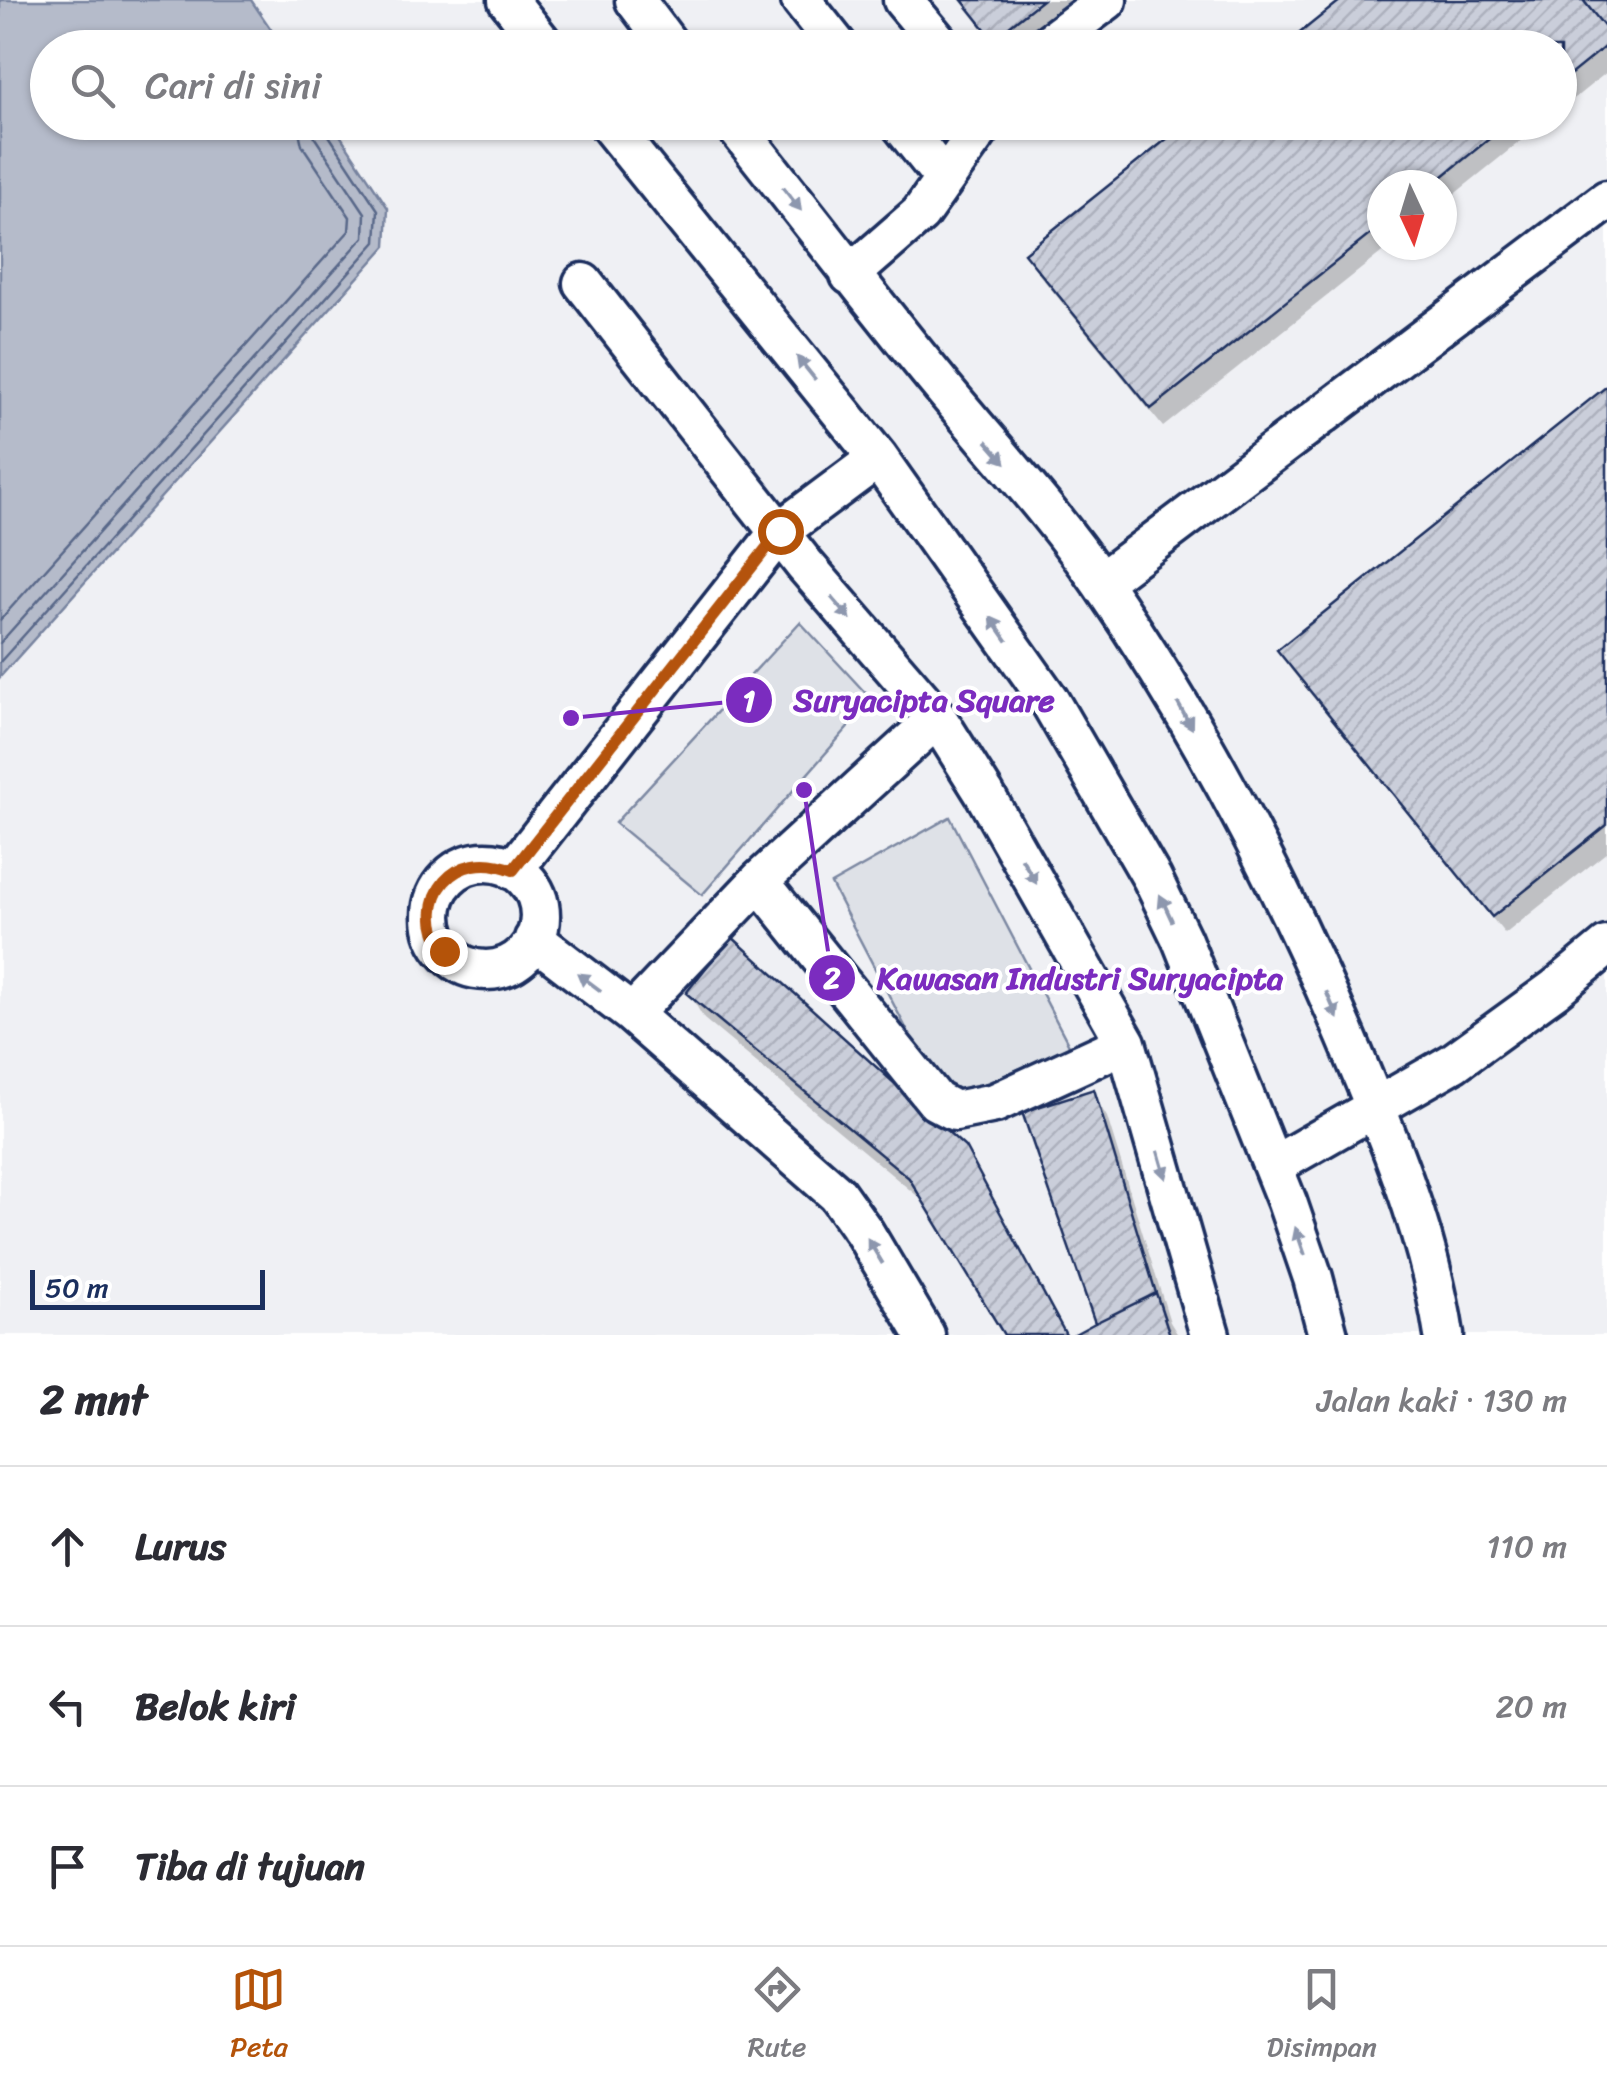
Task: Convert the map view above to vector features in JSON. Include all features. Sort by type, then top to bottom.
[{"type":"street","points":[[508,0],[532,30]]},
{"type":"street","points":[[635,0],[658,30]]},
{"type":"street","points":[[801,0],[825,30]]},
{"type":"street","points":[[903,0],[928,30]]},
{"type":"street","points":[[1068,30],[1107,0]]},
{"type":"street","points":[[622,140],[878,458],[1049,700],[1152,878],[1182,940],[1273,1166],[1313,1278],[1328,1335]]},
{"type":"street","points":[[746,140],[850,276],[1056,522],[1163,677],[1265,860],[1376,1107],[1436,1286],[1444,1335]]},
{"type":"street","points":[[913,140],[944,178]]},
{"type":"street","points":[[850,276],[920,214],[972,140]]},
{"type":"street","points":[[1101,582],[1607,200]]},
{"type":"street","points":[[583,283],[804,564],[937,718],[984,793],[1126,1042],[1210,1335]]},
{"type":"street","points":[[513,870],[780,531],[878,458]]},
{"type":"street","points":[[632,1014],[759,881],[937,718]]},
{"type":"street","points":[[484,862],[513,870],[532,888],[537,901],[540,914],[534,939],[514,962],[484,969],[456,960],[436,938],[432,924],[436,894],[456,871],[484,862]]},
{"type":"street","points":[[759,881],[936,1100],[955,1111],[995,1103],[1126,1042]]},
{"type":"street","points":[[534,939],[632,1014],[836,1194],[864,1232],[925,1335]]},
{"type":"street","points":[[1273,1166],[1453,1063],[1607,946]]},
{"type":"shaded area","points":[[0,0],[1607,0],[1607,1335],[0,1335]]},
{"type":"shaded area","points":[[800,622],[872,700],[702,895],[615,823]]},
{"type":"shaded area","points":[[950,817],[1070,1047],[959,1095],[920,1055],[831,884]]},
{"type":"water","points":[[0,0],[251,0],[271,30],[30,30],[30,140],[343,140],[388,208],[386,246],[0,677]]},
{"type":"building","points":[[962,0],[1042,0],[1004,30],[986,30]]},
{"type":"building","points":[[1341,0],[1583,0],[1607,30],[1607,45],[1577,69],[1577,30],[1304,30]]},
{"type":"building","points":[[1583,0],[1607,0],[1607,30]]},
{"type":"building","points":[[1165,140],[1488,140],[1451,170],[1367,170],[1367,237],[1151,409],[1024,253]]},
{"type":"building","points":[[1607,386],[1607,825],[1492,917],[1277,650]]},
{"type":"building","points":[[731,936],[965,1147],[1066,1335],[1004,1335],[909,1178],[686,993]]},
{"type":"building","points":[[1094,1089],[1156,1293],[1095,1323],[1022,1112]]},
{"type":"building","points":[[1156,1293],[1170,1335],[1073,1335],[1095,1323]]},
{"type":"place","name":"Suryacipta Square","points":[[571,718]]},
{"type":"place","name":"Kawasan Industri Suryacipta","points":[[804,790]]},
{"type":"route","points":[[444,951],[432,924],[432,908],[444,881],[469,864],[499,864],[513,870],[780,531]]}]
